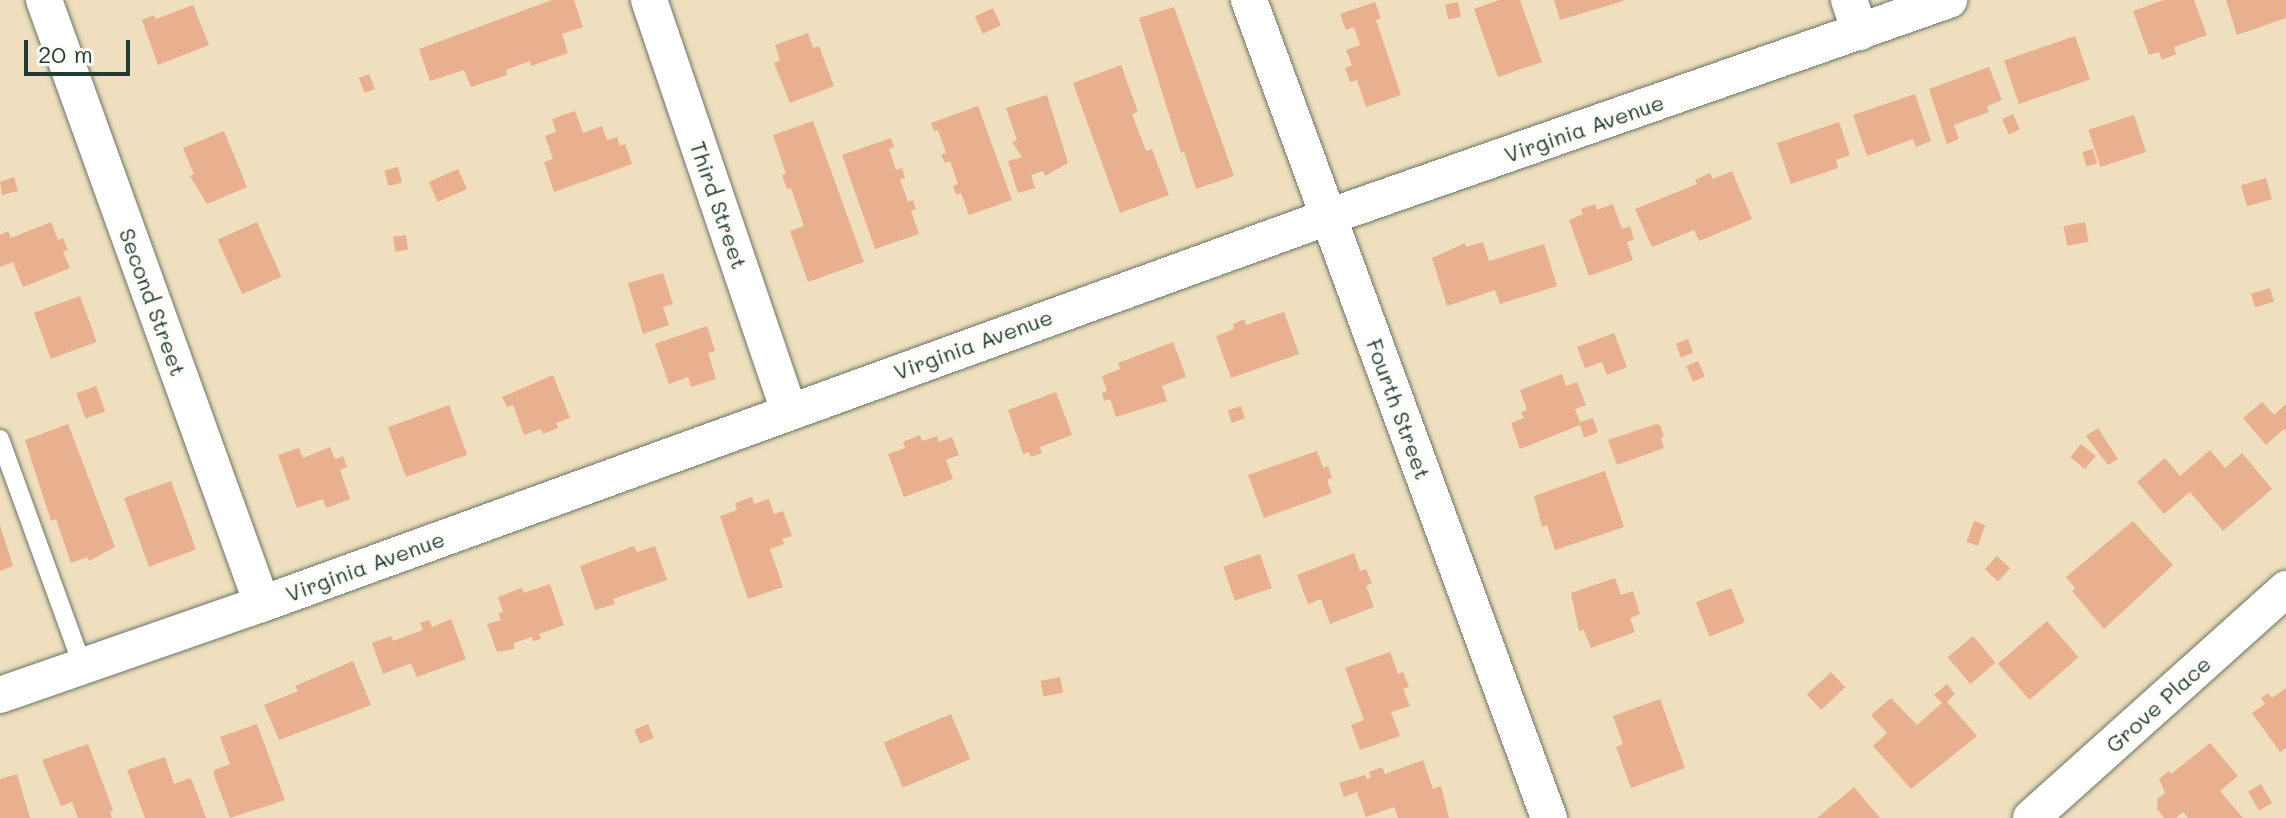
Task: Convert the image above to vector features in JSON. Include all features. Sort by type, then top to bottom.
[{"type":"street","name":"Second Street","points":[[44,0],[262,604]]},
{"type":"street","name":"Third Street","points":[[649,0],[789,411]]},
{"type":"street","name":"Fourth Street","points":[[1249,0],[1549,818]]},
{"type":"street","name":"Virginia Avenue","points":[[0,695],[262,604],[1328,217],[1855,16],[1949,0]]},
{"type":"street","name":"Grove Place","points":[[2036,816],[2286,589]]},
{"type":"lane","points":[[0,439],[83,667]]},
{"type":"building","points":[[552,0],[574,0],[583,27],[562,34],[568,53],[531,66],[530,61],[506,70],[507,75],[471,87],[464,70],[430,81],[419,49]]},
{"type":"building","points":[[1499,0],[1520,0],[1542,62],[1498,77],[1474,9]]},
{"type":"building","points":[[1554,0],[1623,0],[1623,1],[1560,20]]},
{"type":"building","points":[[2164,0],[2194,0],[2207,35],[2174,47],[2176,54],[2162,60],[2159,52],[2149,55],[2133,11]]},
{"type":"building","points":[[2226,0],[2286,0],[2286,18],[2237,35]]},
{"type":"building","points":[[1375,2],[1381,18],[1376,20],[1401,95],[1366,107],[1357,80],[1350,82],[1345,68],[1352,65],[1346,50],[1360,45],[1354,27],[1346,30],[1340,14]]},
{"type":"building","points":[[1458,2],[1461,17],[1448,19],[1445,4]]},
{"type":"building","points":[[193,5],[209,45],[158,65],[142,20],[154,15],[156,19]]},
{"type":"building","points":[[1174,7],[1234,176],[1196,189],[1184,152],[1181,153],[1139,18]]},
{"type":"building","points":[[993,8],[1001,25],[983,34],[975,16]]},
{"type":"building","points":[[808,33],[813,48],[819,46],[834,86],[790,103],[774,63],[780,60],[775,45]]},
{"type":"building","points":[[2075,36],[2090,79],[2019,104],[2004,60]]},
{"type":"building","points":[[1121,65],[1138,112],[1132,114],[1146,151],[1152,149],[1169,195],[1120,213],[1073,83]]},
{"type":"building","points":[[1989,67],[2002,100],[1987,106],[1989,112],[1954,125],[1959,139],[1947,144],[1929,89]]},
{"type":"building","points":[[369,74],[375,89],[365,93],[359,78]]},
{"type":"building","points":[[1915,94],[1931,141],[1916,147],[1913,139],[1867,156],[1853,115]]},
{"type":"building","points":[[1047,95],[1068,163],[1045,176],[1043,171],[1031,175],[1035,188],[1018,193],[1008,161],[1022,157],[1012,142],[1017,140],[1006,108]]},
{"type":"building","points":[[978,106],[1012,200],[969,215],[961,193],[956,195],[953,186],[958,184],[950,161],[945,163],[941,155],[946,153],[938,130],[934,131],[931,123]]},
{"type":"building","points":[[575,111],[583,133],[602,126],[607,140],[617,137],[620,146],[625,144],[632,164],[554,192],[544,162],[553,159],[545,136],[556,132],[552,119]]},
{"type":"building","points":[[2013,114],[2020,130],[2009,134],[2002,119]]},
{"type":"building","points":[[2134,115],[2146,152],[2100,167],[2088,130]]},
{"type":"building","points":[[813,121],[864,262],[808,282],[790,231],[804,226],[791,188],[787,189],[782,175],[786,174],[773,135]]},
{"type":"building","points":[[1839,122],[1850,155],[1836,160],[1838,168],[1791,184],[1777,143]]},
{"type":"building","points":[[224,131],[247,187],[207,204],[190,176],[194,174],[183,148]]},
{"type":"building","points":[[891,138],[894,147],[889,149],[896,170],[902,168],[905,178],[900,179],[908,202],[913,200],[916,209],[911,211],[919,234],[875,249],[842,155]]},
{"type":"building","points":[[2093,149],[2097,163],[2087,166],[2082,152]]},
{"type":"building","points":[[398,167],[402,182],[389,186],[384,171]]},
{"type":"building","points":[[458,169],[467,189],[438,202],[429,182]]},
{"type":"building","points":[[1732,171],[1752,219],[1699,241],[1694,230],[1652,247],[1635,209],[1697,184],[1695,180],[1710,173],[1713,179]]},
{"type":"building","points":[[14,177],[18,191],[2,195],[0,182]]},
{"type":"building","points":[[2266,178],[2272,199],[2247,206],[2241,185]]},
{"type":"building","points":[[1595,204],[1597,210],[1613,204],[1622,229],[1630,226],[1634,240],[1627,242],[1633,260],[1589,276],[1569,220],[1583,214],[1581,209]]},
{"type":"building","points":[[51,222],[58,240],[63,238],[68,250],[63,252],[70,268],[23,287],[13,262],[0,267],[0,235],[8,231],[11,238]]},
{"type":"building","points":[[257,222],[281,277],[242,294],[218,239]]},
{"type":"building","points":[[2085,222],[2089,242],[2067,246],[2063,226]]},
{"type":"building","points":[[406,235],[408,250],[395,252],[393,237]]},
{"type":"building","points":[[1483,242],[1489,261],[1544,244],[1557,286],[1500,304],[1495,290],[1447,306],[1432,258],[1465,243],[1466,247]]},
{"type":"building","points":[[663,273],[673,304],[663,307],[669,325],[643,334],[628,283]]},
{"type":"building","points":[[2270,288],[2274,301],[2255,307],[2251,294]]},
{"type":"building","points":[[80,296],[97,342],[51,359],[34,313]]},
{"type":"building","points":[[1284,312],[1299,354],[1231,378],[1216,336],[1234,329],[1233,324],[1244,319],[1246,325]]},
{"type":"building","points":[[707,326],[715,351],[708,353],[716,379],[691,387],[688,377],[669,384],[655,344]]},
{"type":"building","points":[[1614,333],[1627,367],[1607,375],[1602,362],[1585,368],[1577,347]]},
{"type":"building","points":[[1688,339],[1693,353],[1681,358],[1676,343]]},
{"type":"building","points":[[1173,342],[1186,377],[1162,386],[1167,401],[1116,417],[1110,399],[1104,401],[1102,393],[1107,391],[1102,376],[1120,369],[1118,363]]},
{"type":"building","points":[[1698,361],[1705,377],[1693,382],[1686,366]]},
{"type":"building","points":[[1562,374],[1566,386],[1577,382],[1586,405],[1575,409],[1580,422],[1593,418],[1598,432],[1584,438],[1580,425],[1520,449],[1511,423],[1524,418],[1521,412],[1527,410],[1520,390]]},
{"type":"building","points":[[553,375],[570,418],[556,423],[558,428],[543,434],[541,429],[524,435],[513,405],[507,407],[502,397]]},
{"type":"building","points":[[96,386],[105,411],[86,419],[76,393]]},
{"type":"building","points":[[1056,392],[1072,435],[1040,447],[1042,453],[1031,457],[1029,452],[1023,454],[1008,410]]},
{"type":"building","points":[[2262,402],[2274,415],[2286,404],[2286,431],[2284,429],[2266,445],[2243,418]]},
{"type":"building","points":[[449,405],[467,455],[406,477],[388,427]]},
{"type":"building","points":[[1241,406],[1245,418],[1232,423],[1228,410]]},
{"type":"building","points":[[68,424],[115,547],[89,561],[87,557],[71,563],[56,519],[51,521],[25,440]]},
{"type":"building","points":[[1660,425],[1664,436],[1661,438],[1664,448],[1617,465],[1608,440]]},
{"type":"building","points":[[2098,428],[2118,459],[2108,465],[2086,436]]},
{"type":"building","points":[[920,435],[922,441],[937,436],[939,442],[952,437],[959,455],[946,460],[953,479],[904,497],[888,454],[905,448],[903,442]]},
{"type":"building","points":[[2081,444],[2096,456],[2085,469],[2070,457]]},
{"type":"building","points":[[330,447],[335,459],[343,456],[347,467],[340,470],[350,499],[326,508],[323,499],[297,508],[278,455],[299,448],[303,458]]},
{"type":"building","points":[[2210,450],[2225,468],[2242,453],[2272,489],[2223,531],[2190,492],[2164,514],[2137,482],[2165,458],[2180,476]]},
{"type":"building","points":[[1317,451],[1323,468],[1328,466],[1332,478],[1327,480],[1332,493],[1264,518],[1248,475]]},
{"type":"building","points":[[1605,471],[1624,527],[1555,550],[1547,525],[1542,527],[1534,496]]},
{"type":"building","points":[[171,481],[196,550],[149,567],[124,498]]},
{"type":"building","points":[[752,497],[754,504],[769,499],[774,514],[783,511],[792,536],[782,539],[784,544],[770,549],[783,587],[748,599],[720,516],[737,510],[735,503]]},
{"type":"building","points":[[1974,521],[1985,525],[1978,546],[1966,542]]},
{"type":"building","points":[[2133,521],[2173,565],[2104,629],[2072,591],[2075,588],[2066,577]]},
{"type":"building","points":[[0,525],[13,566],[0,571]]},
{"type":"building","points":[[634,546],[637,552],[655,546],[667,580],[613,599],[615,604],[595,610],[580,566]]},
{"type":"building","points":[[1354,553],[1360,571],[1366,569],[1372,583],[1366,586],[1374,607],[1330,624],[1321,599],[1308,604],[1297,575]]},
{"type":"building","points":[[1260,554],[1272,588],[1235,601],[1223,567]]},
{"type":"building","points":[[1997,556],[2010,568],[1998,581],[1985,569]]},
{"type":"building","points":[[1615,578],[1621,595],[1633,591],[1640,614],[1630,618],[1635,632],[1591,648],[1584,630],[1579,631],[1571,593]]},
{"type":"building","points":[[550,584],[564,625],[539,634],[541,639],[533,641],[532,637],[514,643],[514,649],[497,652],[487,624],[501,620],[498,613],[503,612],[498,597],[522,588],[524,593]]},
{"type":"building","points":[[1731,588],[1745,622],[1710,637],[1696,602]]},
{"type":"building","points":[[451,619],[466,659],[417,677],[411,663],[383,674],[372,643],[391,636],[393,641],[423,630],[420,623],[429,620],[432,627]]},
{"type":"building","points":[[2047,621],[2078,657],[2029,700],[1998,664]]},
{"type":"building","points":[[1973,636],[1995,663],[1970,684],[1948,657]]},
{"type":"building","points":[[1390,652],[1398,674],[1403,672],[1409,687],[1403,689],[1410,706],[1391,712],[1400,736],[1360,750],[1351,725],[1364,720],[1345,668]]},
{"type":"building","points":[[353,661],[371,705],[279,740],[264,705],[298,691],[295,686]]},
{"type":"building","points":[[1831,672],[1845,687],[1821,710],[1807,695]]},
{"type":"building","points":[[1060,677],[1063,693],[1043,697],[1040,681]]},
{"type":"building","points":[[1947,684],[1955,694],[1947,702],[1977,736],[1911,789],[1873,746],[1887,733],[1871,715],[1891,698],[1917,725],[1942,703],[1934,695]]},
{"type":"building","points":[[2286,688],[2286,748],[2280,752],[2252,713],[2265,704],[2261,698],[2268,693],[2272,698]]},
{"type":"building","points":[[1660,699],[1685,768],[1631,788],[1616,747],[1623,744],[1613,716]]},
{"type":"building","points":[[951,714],[970,759],[903,788],[884,743]]},
{"type":"building","points":[[257,724],[285,800],[230,818],[214,775],[214,770],[230,764],[220,737]]},
{"type":"building","points":[[648,724],[654,738],[640,744],[634,730]]},
{"type":"building","points":[[2210,743],[2238,776],[2220,791],[2243,818],[2188,818],[2183,812],[2176,818],[2164,818],[2157,809],[2158,798],[2165,793],[2159,779],[2169,771],[2171,774]]},
{"type":"building","points":[[88,744],[113,810],[110,812],[112,818],[78,818],[72,802],[61,806],[42,760]]},
{"type":"building","points":[[165,757],[174,784],[190,778],[206,818],[145,818],[127,770]]},
{"type":"building","points":[[1423,760],[1433,789],[1441,786],[1449,818],[1398,818],[1394,807],[1366,817],[1357,792],[1344,797],[1339,783],[1365,775],[1367,779],[1371,778],[1369,772],[1382,767],[1385,774]]},
{"type":"building","points":[[17,774],[30,818],[0,818],[0,779]]},
{"type":"building","points":[[2261,784],[2272,803],[2259,811],[2248,792]]},
{"type":"building","points":[[1854,787],[1880,818],[1817,818]]}]
